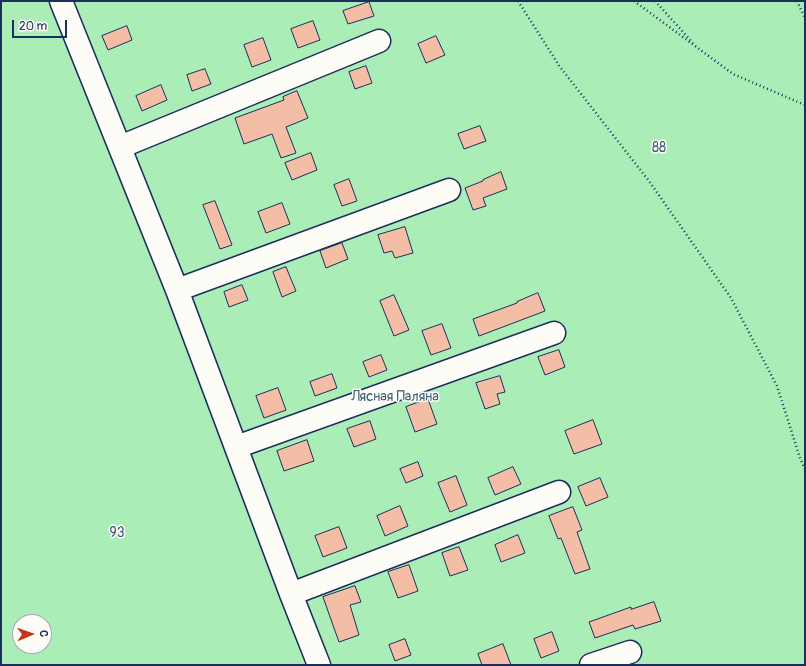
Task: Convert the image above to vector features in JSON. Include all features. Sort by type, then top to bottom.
[{"type":"street","points":[[61,1],[177,290],[319,665]]},
{"type":"street","points":[[120,147],[379,41]]},
{"type":"street","points":[[177,290],[449,190]]},
{"type":"street","points":[[236,447],[554,333]]},
{"type":"street","points":[[291,594],[559,492]]},
{"type":"street","points":[[591,665],[630,652]]},
{"type":"path","points":[[518,1],[560,67],[649,181],[731,298],[777,386],[805,470]]},
{"type":"path","points":[[634,1],[733,74],[805,105]]},
{"type":"path","points":[[655,1],[697,47]]},
{"type":"path","points":[[797,1],[805,18]]},
{"type":"green space","points":[[1,1],[805,1],[805,665],[1,665]]},
{"type":"building","points":[[369,2],[374,16],[348,24],[343,11]]},
{"type":"building","points":[[313,21],[320,40],[298,48],[291,29]]},
{"type":"building","points":[[127,26],[132,40],[108,50],[102,36]]},
{"type":"building","points":[[436,36],[445,55],[426,63],[418,44]]},
{"type":"building","points":[[263,38],[271,60],[252,67],[244,45]]},
{"type":"building","points":[[366,66],[372,83],[355,89],[349,72]]},
{"type":"building","points":[[205,69],[211,84],[192,91],[187,75]]},
{"type":"building","points":[[161,85],[167,100],[142,111],[136,96]]},
{"type":"building","points":[[297,91],[308,118],[286,127],[296,153],[281,158],[272,134],[244,144],[235,118],[284,100],[283,97]]},
{"type":"building","points":[[480,126],[486,141],[464,149],[458,134]]},
{"type":"building","points":[[311,153],[317,170],[292,180],[285,163]]},
{"type":"building","points":[[501,172],[507,189],[483,198],[486,206],[473,210],[465,188]]},
{"type":"building","points":[[349,179],[357,201],[342,206],[334,185]]},
{"type":"building","points":[[215,201],[232,245],[220,249],[203,205]]},
{"type":"building","points":[[282,203],[290,224],[266,233],[258,212]]},
{"type":"building","points":[[405,227],[413,253],[395,258],[392,251],[384,253],[378,235]]},
{"type":"building","points":[[342,243],[348,259],[326,268],[320,251]]},
{"type":"building","points":[[286,267],[296,291],[282,297],[273,272]]},
{"type":"building","points":[[242,285],[248,300],[229,307],[224,292]]},
{"type":"building","points":[[538,293],[545,311],[479,336],[473,319],[517,303]]},
{"type":"building","points":[[394,295],[409,330],[394,336],[380,301]]},
{"type":"building","points":[[442,324],[451,348],[431,355],[422,331]]},
{"type":"building","points":[[559,350],[565,367],[545,375],[538,357]]},
{"type":"building","points":[[381,355],[387,370],[369,377],[363,362]]},
{"type":"building","points":[[332,374],[337,388],[315,396],[310,382]]},
{"type":"building","points":[[500,376],[505,392],[497,394],[500,404],[485,409],[476,383]]},
{"type":"building","points":[[278,388],[286,410],[264,418],[256,396]]},
{"type":"building","points":[[428,399],[437,424],[415,432],[406,407]]},
{"type":"building","points":[[593,420],[602,444],[574,454],[565,431]]},
{"type":"building","points":[[370,421],[376,439],[354,447],[347,429]]},
{"type":"building","points":[[307,440],[314,461],[284,471],[277,451]]},
{"type":"building","points":[[418,462],[423,476],[406,483],[400,469]]},
{"type":"building","points":[[513,467],[521,484],[495,495],[488,478]]},
{"type":"building","points":[[456,476],[467,505],[450,512],[438,483]]},
{"type":"building","points":[[600,478],[608,497],[586,506],[578,487]]},
{"type":"building","points":[[400,506],[408,526],[385,536],[377,516]]},
{"type":"building","points":[[573,507],[582,530],[577,532],[590,569],[575,574],[561,538],[558,539],[549,516]]},
{"type":"building","points":[[339,527],[347,548],[323,557],[315,536]]},
{"type":"building","points":[[518,535],[525,553],[501,562],[495,545]]},
{"type":"building","points":[[459,547],[468,570],[450,576],[442,553]]},
{"type":"building","points":[[409,565],[418,591],[398,598],[388,572]]},
{"type":"building","points":[[355,586],[361,602],[350,605],[359,635],[339,642],[323,597]]},
{"type":"building","points":[[654,602],[661,621],[635,629],[633,625],[595,638],[589,622],[631,607],[631,609]]},
{"type":"building","points":[[552,632],[559,651],[541,658],[534,639]]},
{"type":"building","points":[[405,639],[411,655],[395,661],[389,645]]},
{"type":"building","points":[[503,644],[511,665],[482,665],[478,654]]},
{"type":"park label","name":"88","points":[[659,148]]},
{"type":"park label","name":"Лясная Паляна","points":[[395,397]]},
{"type":"park label","name":"93","points":[[117,533]]}]
